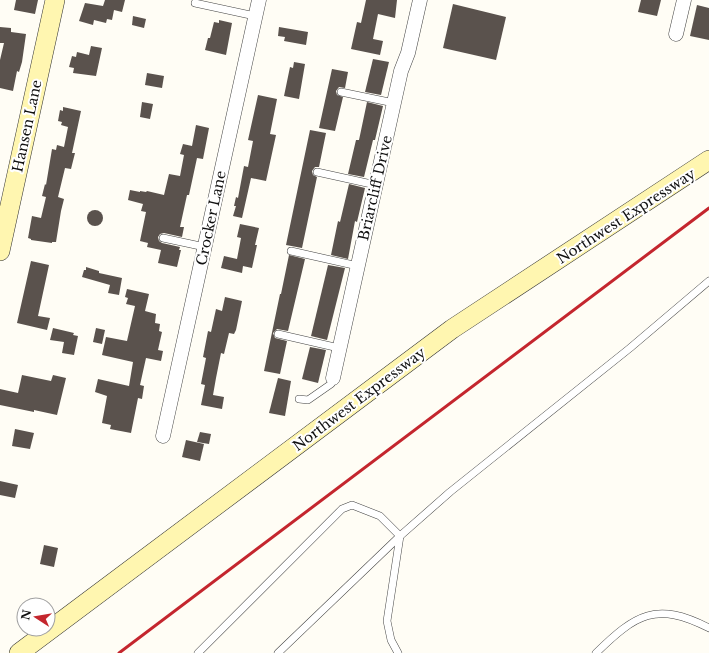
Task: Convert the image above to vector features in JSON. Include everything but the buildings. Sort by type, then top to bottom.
[{"type":"main road","name":"Hansen Lane","points":[[0,251],[5,207],[55,0]]},
{"type":"main road","name":"Northwest Expressway","points":[[19,653],[452,329],[709,160]]},
{"type":"street","name":"Crocker Lane","points":[[164,436],[259,0]]},
{"type":"street","name":"Briarcliff Drive","points":[[333,378],[401,71],[408,53],[420,0]]},
{"type":"street","points":[[676,34],[684,0]]},
{"type":"lane","points":[[195,3],[255,16]]},
{"type":"lane","points":[[341,92],[394,104]]},
{"type":"lane","points":[[317,172],[376,185]]},
{"type":"lane","points":[[163,238],[205,247]]},
{"type":"lane","points":[[291,251],[358,266]]},
{"type":"lane","points":[[278,653],[400,536],[450,492],[630,348],[709,281]]},
{"type":"lane","points":[[278,334],[339,348]]},
{"type":"lane","points":[[299,399],[308,400],[331,384],[333,378]]},
{"type":"lane","points":[[198,653],[342,509],[352,505],[380,516],[400,536]]},
{"type":"lane","points":[[393,653],[386,621],[400,536]]},
{"type":"lane","points":[[596,653],[611,638],[648,614],[664,613],[680,615],[709,628]]},
{"type":"lane","points":[[391,640],[398,653]]},
{"type":"railway","points":[[119,653],[709,208]]}]
